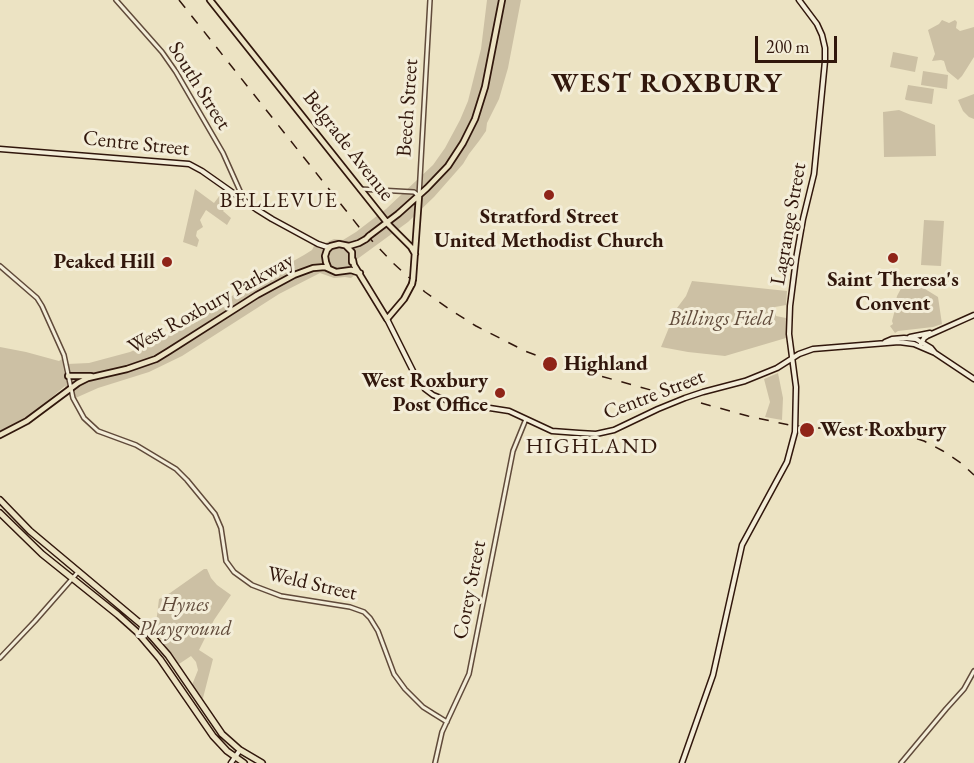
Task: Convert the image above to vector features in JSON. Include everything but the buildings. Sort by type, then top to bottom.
[{"type":"highway","points":[[0,501],[27,528],[144,627],[168,656],[219,730],[240,750],[262,763]]},
{"type":"highway","points":[[0,513],[32,545],[141,636],[157,655],[213,736],[244,763]]},
{"type":"highway","points":[[188,699],[195,695]]},
{"type":"main road","name":"Belgrade Avenue","points":[[210,0],[387,223],[415,254]]},
{"type":"main road","points":[[345,270],[351,265],[355,248],[359,243],[387,223],[438,178],[465,139],[475,119],[488,74],[502,0]]},
{"type":"main road","name":"Lagrange Street","points":[[682,763],[713,675],[742,545],[784,468],[795,432],[796,387],[789,334],[793,281],[803,219],[814,174],[825,61],[822,35],[800,0]]},
{"type":"main road","name":"Centre Street","points":[[0,149],[184,163],[200,169],[268,217],[318,244],[331,246]]},
{"type":"main road","name":"Beech Street","points":[[415,254],[419,196]]},
{"type":"main road","points":[[359,243],[349,246],[339,244],[331,246],[325,254],[330,269],[339,272],[353,270],[360,273]]},
{"type":"main road","name":"Centre Street","points":[[318,244],[325,254]]},
{"type":"main road","points":[[345,245],[350,249],[353,258]]},
{"type":"main road","name":"West Roxbury Parkway","points":[[313,268],[325,254]]},
{"type":"main road","points":[[387,319],[401,303],[412,281],[415,254]]},
{"type":"main road","name":"Centre Street","points":[[353,258],[416,377],[425,389],[453,403],[509,411],[546,429],[558,432],[589,434],[617,429],[658,409],[695,395],[751,379],[779,368],[802,352],[817,348],[884,342],[921,344]]},
{"type":"main road","name":"West Roxbury Parkway","points":[[0,435],[34,416],[70,387],[88,378],[127,369],[156,359],[256,295],[288,278],[313,268],[330,269]]},
{"type":"main road","points":[[974,315],[925,337],[921,344],[974,380]]},
{"type":"main road","points":[[904,338],[933,333]]},
{"type":"main road","name":"Centre Street","points":[[884,342],[904,338],[916,339],[921,344]]},
{"type":"main road","points":[[69,376],[97,376]]},
{"type":"main road","points":[[231,763],[240,750]]},
{"type":"street","name":"South Street","points":[[116,0],[162,52],[176,72],[226,158],[240,191],[240,198]]},
{"type":"street","name":"Beech Street","points":[[419,196],[430,0]]},
{"type":"street","points":[[360,189],[414,192],[419,196]]},
{"type":"street","name":"Weld Street","points":[[0,266],[37,298],[42,306],[64,355],[73,398],[81,414],[98,431],[136,445],[188,480],[215,514],[221,528],[226,561],[230,568],[252,585],[281,596],[350,607],[364,612],[378,631],[394,674],[405,689],[423,707],[447,722]]},
{"type":"street","name":"Corey Street","points":[[435,763],[440,738],[469,674],[513,451],[526,419]]},
{"type":"street","points":[[0,658],[78,572]]},
{"type":"street","points":[[901,763],[964,689],[974,671]]},
{"type":"green space","points":[[487,0],[521,0],[508,68],[486,131],[463,164],[434,197],[408,222],[356,260],[361,270],[351,278],[334,278],[320,273],[279,294],[182,356],[149,372],[98,388],[71,400],[65,386],[32,414],[0,431],[0,347],[59,361],[62,359],[65,376],[70,374],[67,364],[89,363],[130,352],[177,331],[235,294],[312,250],[317,240],[325,243],[334,239],[343,240],[386,209],[433,165],[460,120],[468,101],[481,49]]},
{"type":"green space","points":[[942,20],[949,23],[955,20],[956,28],[960,31],[974,27],[974,57],[958,80],[947,71],[944,61],[932,61],[935,54],[928,30]]},
{"type":"green space","points":[[893,52],[918,57],[915,72],[890,67]]},
{"type":"green space","points":[[923,71],[948,75],[947,89],[921,85]]},
{"type":"green space","points":[[908,85],[934,89],[932,104],[906,100]]},
{"type":"green space","points":[[974,94],[974,119],[963,111],[958,100]]},
{"type":"green space","points":[[899,110],[935,125],[936,156],[884,157],[883,112]]},
{"type":"green space","points":[[195,189],[214,203],[224,190],[233,199],[223,211],[231,218],[227,225],[206,210],[200,220],[203,227],[197,231],[196,236],[199,240],[197,247],[183,242]]},
{"type":"green space","points":[[924,220],[944,221],[941,266],[921,265]]},
{"type":"green space","name":"Billings Field","points":[[692,281],[787,291],[786,305],[775,307],[776,316],[786,318],[786,338],[725,356],[661,347],[677,308],[686,296]]},
{"type":"green space","points":[[908,281],[938,297],[942,324],[895,333],[890,326],[893,324],[897,296],[904,283]]},
{"type":"green space","points":[[778,373],[783,398],[782,420],[765,417],[770,402],[764,379]]},
{"type":"green space","name":"Hynes Playground","points":[[207,569],[217,585],[231,595],[214,620],[199,650],[213,659],[203,698],[200,699],[192,685],[198,670],[196,662],[191,656],[179,664],[155,632],[159,599]]},
{"type":"railway","points":[[179,0],[359,227],[425,292],[476,326],[525,351],[568,367],[676,397]]},
{"type":"railway","points":[[701,403],[789,425],[878,430],[905,435],[924,441],[943,451],[974,475]]},
{"type":"place","name":"Stratford Street United Methodist Church","points":[[549,195]]},
{"type":"place","name":"Saint Theresa's Convent","points":[[893,258]]},
{"type":"place","name":"Peaked Hill","points":[[167,262]]},
{"type":"place","name":"Highland","points":[[550,364]]},
{"type":"place","name":"West Roxbury Post Office","points":[[500,393]]},
{"type":"place","name":"West Roxbury","points":[[807,430]]},
{"type":"district","name":"WEST ROXBURY","points":[[667,85]]},
{"type":"district","name":"BELLEVUE","points":[[279,201]]},
{"type":"district","name":"HIGHLAND","points":[[592,447]]}]
